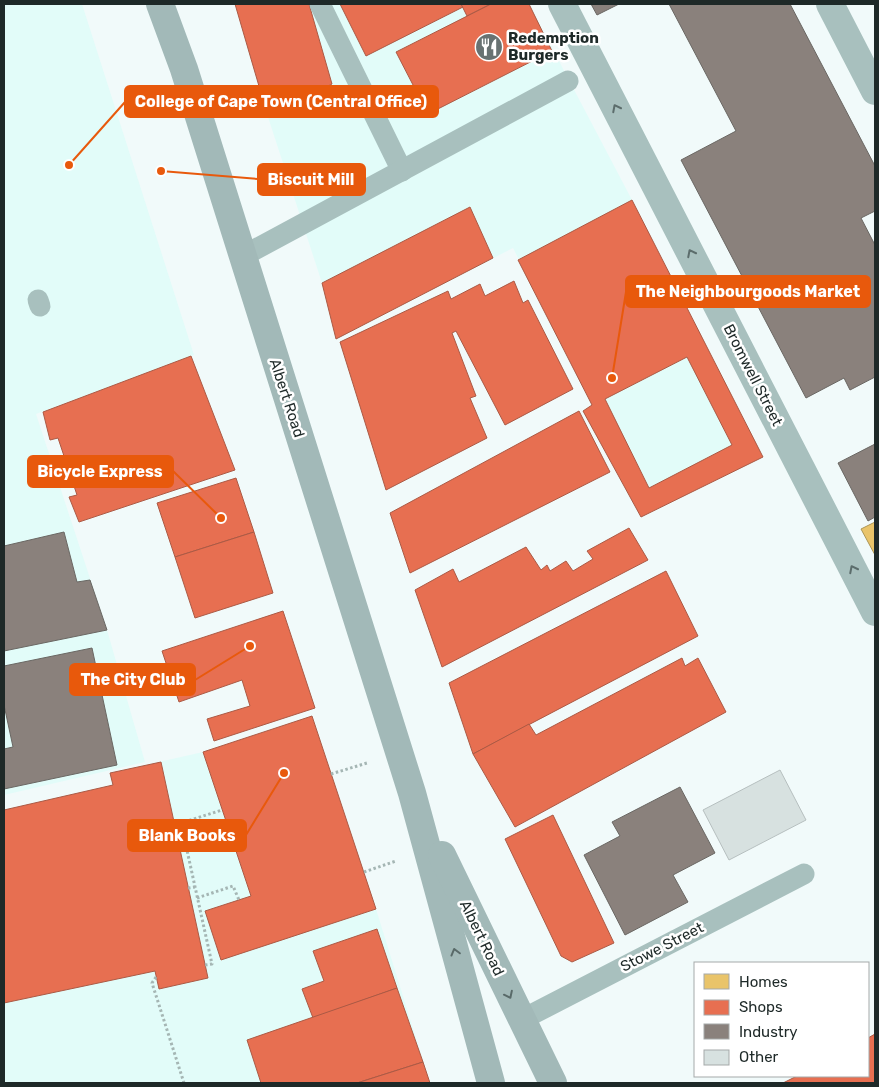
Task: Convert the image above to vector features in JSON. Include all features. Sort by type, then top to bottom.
[{"type":"main road","name":"Albert Road","points":[[160,4],[184,68],[412,793],[491,1083]]},
{"type":"main road","name":"Albert Road","points":[[412,793],[553,1083]]},
{"type":"street","name":"Bromwell Street","points":[[562,4],[875,612]]},
{"type":"street","points":[[830,4],[875,91]]},
{"type":"lane","points":[[320,4],[402,171]]},
{"type":"lane","points":[[243,256],[568,82]]},
{"type":"lane","name":"Stowe Street","points":[[521,1020],[804,874]]},
{"type":"path","points":[[331,774],[370,762]]},
{"type":"path","points":[[205,965],[212,964],[182,823],[222,810]]},
{"type":"path","points":[[198,898],[233,886],[239,900]]},
{"type":"path","points":[[188,888],[195,887]]},
{"type":"path","points":[[156,977],[152,983],[184,1083]]},
{"type":"shaded area","points":[[4,4],[82,4],[194,355],[36,414],[107,630],[145,762],[4,795]]},
{"type":"shaded area","points":[[235,4],[529,4],[632,200],[763,457],[641,517],[583,411],[592,405],[513,248],[336,339],[322,283],[268,117]]},
{"type":"shaded area","points":[[312,716],[376,909],[430,1083],[4,1083],[4,810],[113,785],[110,773],[203,752]]},
{"type":"building: Homes","points":[[875,522],[875,555],[861,529]]},
{"type":"building: Shops","points":[[235,4],[309,4],[332,84],[268,117]]},
{"type":"building: Shops","points":[[340,4],[461,4],[463,7],[366,56]]},
{"type":"building: Shops","points":[[461,4],[491,4],[467,16]]},
{"type":"building: Shops","points":[[491,4],[529,4],[552,51],[428,114],[396,52]]},
{"type":"building: Shops","points":[[632,200],[763,457],[641,517],[583,411],[592,405],[518,260]],"holes":[[[687,357],[732,445],[649,488],[605,399]]]},
{"type":"building: Shops","points":[[470,207],[493,258],[336,339],[322,283]]},
{"type":"building: Shops","points":[[514,281],[523,303],[528,300],[573,389],[505,425],[456,331],[452,333],[476,396],[470,398],[487,438],[386,490],[340,342],[448,291],[451,299],[480,284],[485,296]]},
{"type":"building: Shops","points":[[191,356],[235,470],[79,522],[69,497],[77,495],[58,438],[50,440],[43,412]]},
{"type":"building: Shops","points":[[579,411],[610,472],[410,573],[390,513]]},
{"type":"building: Shops","points":[[236,478],[254,532],[175,557],[157,503]]},
{"type":"building: Shops","points":[[629,528],[648,560],[442,667],[415,590],[453,569],[459,582],[526,547],[541,570],[547,565],[550,571],[566,561],[573,571],[593,559],[587,551]]},
{"type":"building: Shops","points":[[254,532],[273,593],[195,618],[175,557]]},
{"type":"building: Shops","points":[[666,571],[698,636],[473,754],[449,683]]},
{"type":"building: Shops","points":[[283,611],[315,708],[214,741],[207,719],[250,706],[242,680],[179,702],[162,651]]},
{"type":"building: Shops","points":[[682,658],[685,666],[698,658],[726,712],[515,827],[473,754],[529,724],[536,735]]},
{"type":"building: Shops","points":[[312,716],[376,909],[221,960],[205,911],[251,896],[203,752]]},
{"type":"building: Shops","points":[[161,762],[208,978],[159,989],[155,971],[4,1003],[4,810],[113,785],[110,773]]},
{"type":"building: Shops","points":[[553,815],[614,943],[572,962],[561,956],[505,839]]},
{"type":"building: Shops","points":[[377,929],[397,988],[313,1018],[302,989],[324,981],[313,951]]},
{"type":"building: Shops","points":[[397,988],[423,1062],[357,1083],[261,1083],[247,1040]]},
{"type":"building: Shops","points":[[875,1034],[875,1083],[783,1083],[795,1077],[869,1077],[869,1037]]},
{"type":"building: Shops","points":[[423,1062],[430,1083],[357,1083]]},
{"type":"building: Industry","points":[[591,4],[619,4],[597,15]]},
{"type":"building: Industry","points":[[669,4],[790,4],[875,166],[875,211],[861,218],[875,245],[875,377],[850,390],[844,378],[806,398],[681,160],[736,131]]},
{"type":"building: Industry","points":[[875,444],[875,517],[868,521],[838,463]]},
{"type":"building: Industry","points":[[64,532],[77,582],[90,580],[107,630],[4,651],[4,546]]},
{"type":"building: Industry","points":[[92,648],[117,765],[4,789],[4,749],[13,747],[4,705],[4,666]]},
{"type":"building: Industry","points":[[680,787],[715,853],[673,875],[688,902],[625,935],[584,855],[620,836],[612,822]]},
{"type":"building: Other","points":[[780,770],[806,820],[729,860],[703,810]]},
{"type":"place","name":"Redemption Burgers","points":[[489,47]]},
{"type":"place","name":"College of Cape Town (Central Office)","points":[[69,165]]},
{"type":"place","name":"Biscuit Mill","points":[[161,171]]},
{"type":"place","name":"The Neighbourgoods Market","points":[[612,378]]},
{"type":"place","name":"Bicycle Express","points":[[221,518]]},
{"type":"place","name":"The City Club","points":[[250,646]]},
{"type":"place","name":"Blank Books","points":[[284,773]]}]
